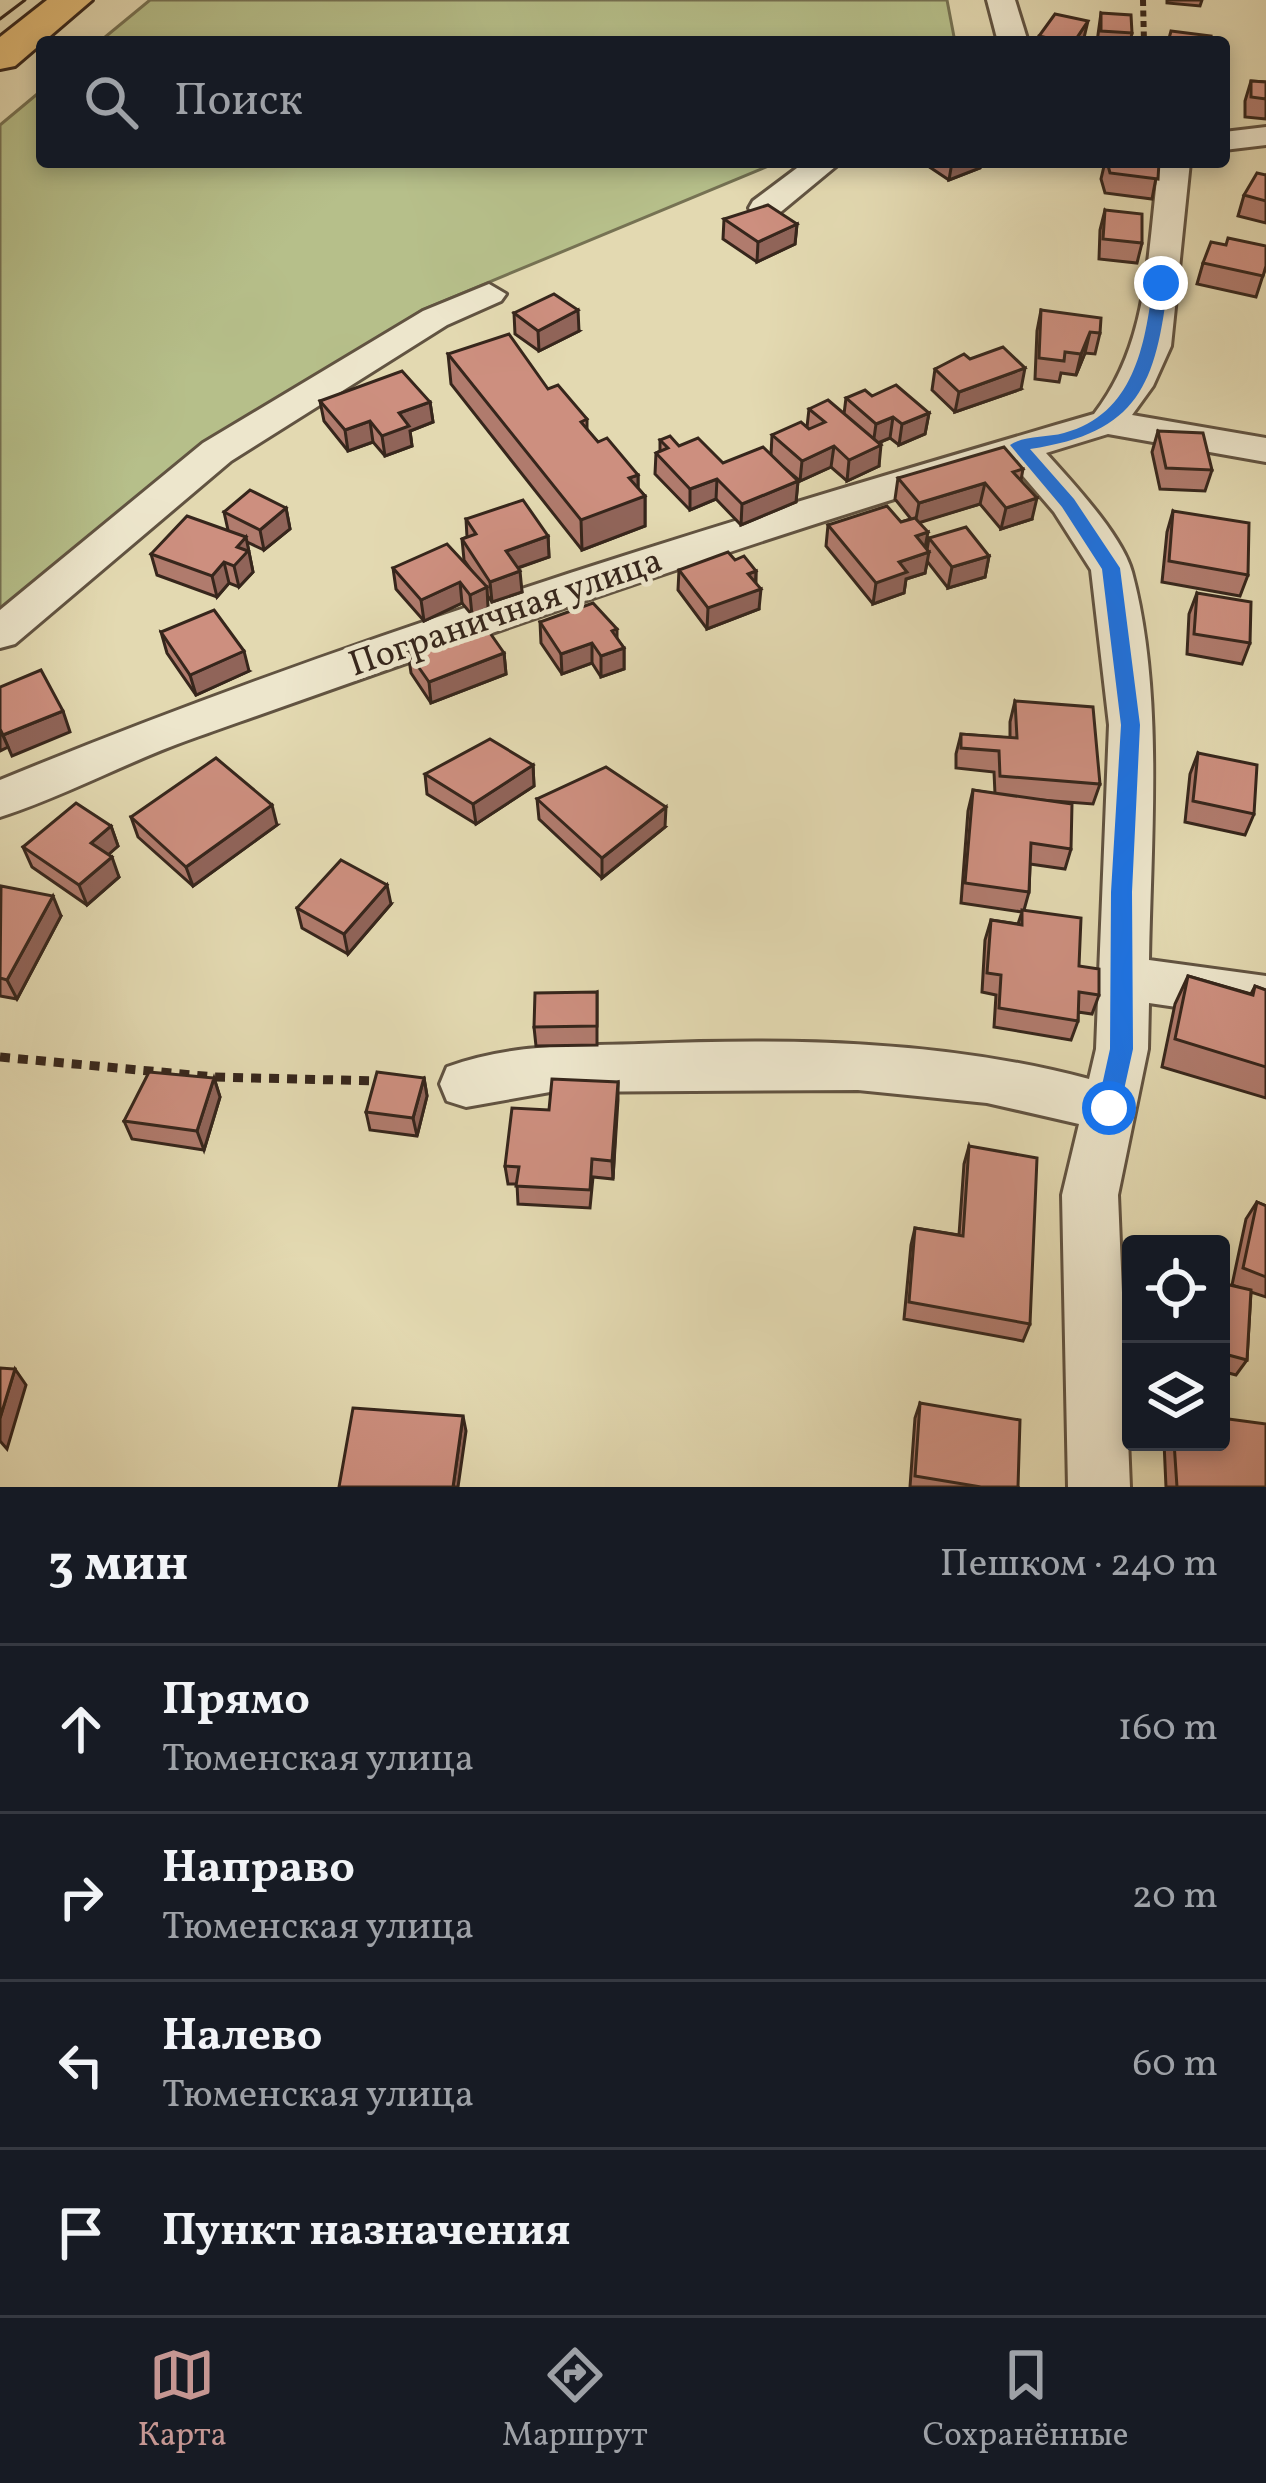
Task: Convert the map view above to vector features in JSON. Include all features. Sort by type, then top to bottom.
[{"type":"highway","points":[[0,57],[72,0]]},
{"type":"street","points":[[1230,140],[1266,136]]},
{"type":"street","points":[[765,208],[817,168]]},
{"type":"street","points":[[1173,168],[1153,346],[1135,386],[1107,422],[1266,450]]},
{"type":"street","points":[[0,633],[217,452],[435,318],[489,294]]},
{"type":"street","name":"Пограничная улица","points":[[0,799],[153,735],[328,674],[1018,445],[1066,438],[1107,422]]},
{"type":"street","points":[[1018,445],[1068,503],[1111,568],[1131,725],[1122,1049],[1090,1195],[1099,1487]]},
{"type":"street","points":[[1122,969],[1142,981],[1266,998]]},
{"type":"street","points":[[466,1084],[491,1073],[654,1066],[842,1070],[983,1078],[1109,1108]]},
{"type":"path","points":[[1143,0],[1144,36]]},
{"type":"path","points":[[0,1057],[214,1077],[397,1082]]},
{"type":"green space","points":[[150,0],[947,0],[954,36],[106,36]]},
{"type":"green space","points":[[36,95],[36,168],[764,168],[422,310],[180,466],[0,615],[0,125]]},
{"type":"building","points":[[1101,13],[1131,15],[1132,33],[1101,31]]},
{"type":"building","points":[[1055,14],[1088,21],[1078,36],[1039,36]]},
{"type":"building","points":[[1171,31],[1211,36],[1170,36]]},
{"type":"building","points":[[1251,81],[1266,82],[1266,99],[1251,97]]},
{"type":"building","points":[[1109,168],[1159,168],[1158,179],[1110,173]]},
{"type":"building","points":[[1257,173],[1266,175],[1266,201],[1244,195]]},
{"type":"building","points":[[768,205],[797,224],[758,242],[724,219]]},
{"type":"building","points":[[1105,210],[1142,214],[1142,243],[1103,239]]},
{"type":"building","points":[[1228,238],[1266,246],[1263,276],[1203,263],[1211,242],[1226,245]]},
{"type":"building","points":[[554,294],[578,310],[538,331],[514,313]]},
{"type":"building","points":[[1041,310],[1101,318],[1100,333],[1090,332],[1081,354],[1065,352],[1064,361],[1039,358]]},
{"type":"building","points":[[509,334],[548,389],[558,385],[587,419],[581,422],[598,442],[607,438],[638,475],[629,478],[645,496],[581,520],[448,354]]},
{"type":"building","points":[[1003,347],[1025,368],[959,392],[935,369],[964,354],[970,359]]},
{"type":"building","points":[[402,371],[430,402],[399,413],[409,426],[382,436],[370,421],[345,430],[320,401]]},
{"type":"building","points":[[896,385],[929,413],[902,424],[893,417],[876,424],[846,398],[865,390],[872,396]]},
{"type":"building","points":[[828,400],[881,445],[849,460],[834,446],[802,461],[772,435],[801,422],[809,429],[825,422],[809,409]]},
{"type":"building","points":[[1158,431],[1203,433],[1212,470],[1166,468]]},
{"type":"building","points":[[670,436],[679,446],[698,438],[723,463],[763,447],[798,481],[742,504],[717,479],[690,489],[656,453],[668,448],[660,440]]},
{"type":"building","points":[[1004,447],[1023,469],[1013,472],[1037,498],[1006,508],[985,483],[919,503],[898,478]]},
{"type":"building","points":[[250,490],[286,508],[260,530],[224,512]]},
{"type":"building","points":[[523,500],[548,536],[506,551],[520,571],[490,582],[462,539],[476,534],[466,519]]},
{"type":"building","points":[[887,506],[901,522],[915,518],[928,532],[916,536],[929,552],[899,562],[907,572],[876,583],[828,525]]},
{"type":"building","points":[[1173,511],[1249,523],[1248,575],[1169,561]]},
{"type":"building","points":[[187,516],[246,537],[237,547],[248,551],[234,566],[224,562],[212,576],[151,554]]},
{"type":"building","points":[[966,527],[989,556],[952,567],[929,538]]},
{"type":"building","points":[[447,544],[487,587],[470,595],[460,582],[421,600],[393,568]]},
{"type":"building","points":[[728,552],[735,560],[744,556],[756,571],[748,574],[761,589],[708,608],[679,570]]},
{"type":"building","points":[[1197,593],[1251,602],[1250,643],[1194,634]]},
{"type":"building","points":[[593,603],[617,629],[612,631],[624,648],[601,656],[592,643],[561,654],[540,622]]},
{"type":"building","points":[[214,610],[244,651],[190,675],[161,632]]},
{"type":"building","points":[[483,623],[504,653],[429,682],[408,652]]},
{"type":"building","points":[[41,670],[63,711],[3,735],[0,687]]},
{"type":"building","points":[[1015,701],[1093,707],[1100,784],[1000,776],[999,751],[961,748],[961,734],[1017,738]]},
{"type":"building","points":[[490,739],[533,765],[473,804],[425,774]]},
{"type":"building","points":[[1198,753],[1257,765],[1254,814],[1193,801]]},
{"type":"building","points":[[216,758],[272,805],[186,867],[131,817]]},
{"type":"building","points":[[606,767],[666,807],[602,858],[537,799]]},
{"type":"building","points":[[973,790],[1072,804],[1071,849],[1031,843],[1029,892],[965,883]]},
{"type":"building","points":[[76,803],[111,826],[91,843],[112,857],[79,885],[23,847]]},
{"type":"building","points":[[341,860],[387,885],[344,934],[297,908]]},
{"type":"building","points":[[1,886],[53,896],[7,980],[0,978]]},
{"type":"building","points":[[1022,910],[1081,918],[1079,966],[1099,969],[1099,995],[1079,992],[1078,1021],[999,1008],[1001,975],[987,973],[991,920],[1022,925]]},
{"type":"building","points":[[1188,976],[1253,995],[1255,986],[1266,990],[1266,1067],[1175,1039]]},
{"type":"building","points":[[597,992],[597,1026],[534,1027],[535,993]]},
{"type":"building","points":[[149,1072],[214,1078],[197,1131],[124,1121]]},
{"type":"building","points":[[377,1072],[424,1078],[413,1118],[366,1112]]},
{"type":"building","points":[[552,1079],[618,1082],[612,1161],[592,1159],[590,1190],[516,1186],[519,1167],[505,1166],[512,1108],[549,1110]]},
{"type":"building","points":[[969,1146],[1037,1158],[1030,1324],[909,1302],[915,1228],[963,1236]]},
{"type":"building","points":[[1257,1202],[1266,1206],[1266,1277],[1243,1268]]},
{"type":"building","points":[[1230,1285],[1251,1290],[1247,1360],[1230,1355]]},
{"type":"building","points":[[0,1368],[15,1369],[0,1418]]},
{"type":"building","points":[[920,1403],[1020,1420],[1018,1487],[981,1487],[915,1476]]},
{"type":"building","points":[[353,1408],[463,1416],[453,1487],[339,1487]]},
{"type":"building","points":[[1230,1419],[1266,1424],[1266,1487],[1177,1487],[1175,1451],[1230,1451]]},
{"type":"tram line","points":[[0,19],[25,0]]},
{"type":"route","points":[[1109,1108],[1122,1049],[1122,892],[1131,725],[1111,568],[1068,503],[1018,445],[1066,438],[1107,422],[1135,386],[1153,346],[1161,283]]}]
